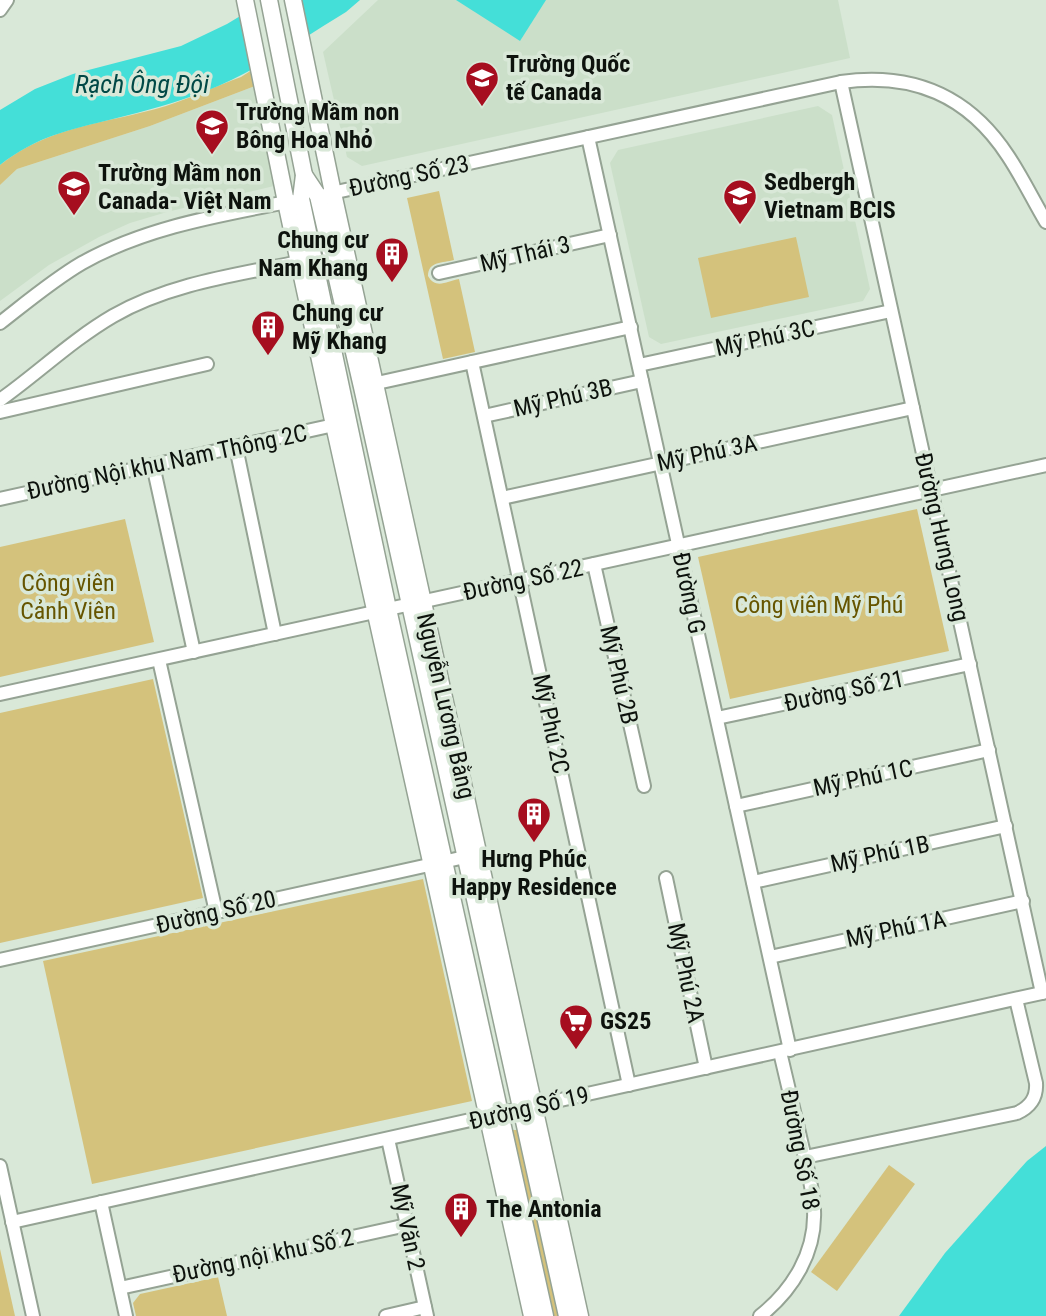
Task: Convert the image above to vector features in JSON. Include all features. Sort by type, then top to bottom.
[{"type":"main road","name":"Nguyễn Lương Bằng","points":[[245,0],[267,104],[293,200],[438,863],[493,1116],[532,1316]]},
{"type":"main road","name":"Nguyễn Lương Bằng","points":[[269,0],[304,175],[293,200],[299,262],[334,425],[382,610]]},
{"type":"main road","name":"Nguyễn Lương Bằng","points":[[293,0],[312,95],[325,194],[528,1108],[580,1316]]},
{"type":"main road","name":"Nguyễn Lương Bằng","points":[[304,175],[325,194]]},
{"type":"main road","name":"Nguyễn Lương Bằng","points":[[528,1108],[567,1316]]},
{"type":"main road","name":"Nguyễn Lương Bằng","points":[[493,1116],[545,1316]]},
{"type":"street","points":[[0,9],[7,0]]},
{"type":"street","name":"Đường Số 23","points":[[0,323],[82,263],[122,244],[164,229],[841,82],[874,79],[901,81],[929,89],[964,107],[983,123],[1001,146],[1046,222]]},
{"type":"street","name":"Đường Hưng Long","points":[[841,82],[1044,993]]},
{"type":"street","name":"Đường G","points":[[588,137],[770,957],[785,1051]]},
{"type":"street","name":"Mỹ Thái 3","points":[[439,273],[610,235]]},
{"type":"street","points":[[0,400],[99,325],[147,299],[210,281],[299,262]]},
{"type":"street","name":"Mỹ Phú 3C","points":[[639,365],[891,311]]},
{"type":"street","points":[[368,385],[631,327]]},
{"type":"street","name":"Mỹ Phú 2C","points":[[472,362],[629,1085]]},
{"type":"street","points":[[0,412],[207,365]]},
{"type":"street","name":"Mỹ Phú 3B","points":[[484,416],[642,381]]},
{"type":"street","name":"Mỹ Phú 3A","points":[[502,498],[913,408]]},
{"type":"street","name":"Đường Nội khu Nam Thông 2C","points":[[0,499],[334,425]]},
{"type":"street","points":[[236,447],[275,634]]},
{"type":"street","points":[[153,465],[194,652]]},
{"type":"street","name":"Đường Số 22","points":[[0,694],[1046,465]]},
{"type":"street","name":"Mỹ Phú 2B","points":[[594,564],[644,786]]},
{"type":"street","points":[[159,660],[216,912]]},
{"type":"street","name":"Đường Số 21","points":[[717,718],[970,664]]},
{"type":"street","name":"Mỹ Phú 1C","points":[[736,806],[989,750]]},
{"type":"street","name":"Mỹ Phú 1B","points":[[753,882],[1006,826]]},
{"type":"street","name":"Đường Số 20","points":[[0,960],[472,855]]},
{"type":"street","name":"Mỹ Phú 2A","points":[[666,878],[706,1068]]},
{"type":"street","name":"Mỹ Phú 1A","points":[[770,957],[1023,901]]},
{"type":"street","name":"Đường Số 19","points":[[12,1222],[1044,993]]},
{"type":"street","points":[[805,1157],[1017,1113],[1029,1107],[1035,1096],[1036,1083],[1016,999]]},
{"type":"street","name":"Đường Số 18","points":[[760,1316],[772,1307],[802,1267],[809,1247],[814,1209],[785,1051]]},
{"type":"street","name":"Mỹ Văn 2","points":[[388,1139],[426,1312]]},
{"type":"street","points":[[0,1166],[33,1316]]},
{"type":"street","points":[[101,1202],[126,1316]]},
{"type":"street","name":"Đường nội khu Số 2","points":[[120,1288],[407,1225]]},
{"type":"street","points":[[386,1316],[426,1312]]},
{"type":"shaded area","name":"Trường Quốc tế Canada","points":[[378,0],[838,0],[850,58],[362,166],[347,157],[323,52]]},
{"type":"shaded area","name":"Trường Mầm non Canada- Việt Nam","points":[[255,86],[274,186],[130,223],[49,265],[0,301],[0,185],[17,169],[150,126]]},
{"type":"shaded area","name":"Sedbergh Vietnam BCIS","points":[[818,106],[832,115],[870,289],[863,301],[661,344],[649,337],[610,163],[618,150]]},
{"type":"green space","points":[[252,70],[255,86],[150,126],[17,169],[0,185],[0,165],[39,141],[79,127],[166,106],[241,77]]},
{"type":"green space","points":[[439,191],[454,260],[433,265],[428,276],[438,284],[459,279],[475,352],[443,359],[407,198]]},
{"type":"green space","points":[[796,237],[809,297],[711,318],[698,258]]},
{"type":"green space","name":"Công viên Mỹ Phú","points":[[917,509],[949,651],[730,699],[698,557]]},
{"type":"green space","name":"Công viên Cảnh Viên","points":[[125,519],[154,642],[0,677],[0,547]]},
{"type":"green space","points":[[153,679],[203,898],[0,943],[0,713]]},
{"type":"green space","points":[[423,879],[472,1101],[92,1184],[43,961]]},
{"type":"green space","points":[[513,1130],[519,1132],[560,1316],[552,1316]]},
{"type":"green space","points":[[889,1165],[915,1184],[837,1291],[811,1272]]},
{"type":"green space","points":[[0,1249],[15,1316],[0,1316]]},
{"type":"green space","points":[[218,1277],[227,1316],[136,1316],[133,1303],[140,1294]]},
{"type":"water","name":"Rạch Ông Đội","points":[[267,0],[360,0],[346,12],[278,55],[225,83],[172,103],[54,135],[27,147],[0,165],[0,110],[35,89],[73,74],[181,46],[227,24]]},
{"type":"water","points":[[456,0],[546,0],[520,41]]},
{"type":"water","points":[[1046,1146],[1046,1316],[899,1316],[945,1253],[1027,1161]]},
{"type":"pier","points":[[260,0],[301,0],[309,38],[253,74],[240,12]]},
{"type":"place","name":"Trường Quốc tế Canada","points":[[482,108]]},
{"type":"place","name":"Trường Mầm non Bông Hoa Nhỏ","points":[[212,156]]},
{"type":"place","name":"Trường Mầm non Canada- Việt Nam","points":[[74,217]]},
{"type":"place","name":"Sedbergh Vietnam BCIS","points":[[740,226]]},
{"type":"place","name":"Chung cư Nam Khang","points":[[392,284]]},
{"type":"place","name":"Chung cư Mỹ Khang","points":[[268,357]]},
{"type":"place","name":"Hưng Phúc Happy Residence","points":[[534,844]]},
{"type":"place","name":"GS25","points":[[576,1051]]},
{"type":"place","name":"The Antonia","points":[[461,1239]]}]
